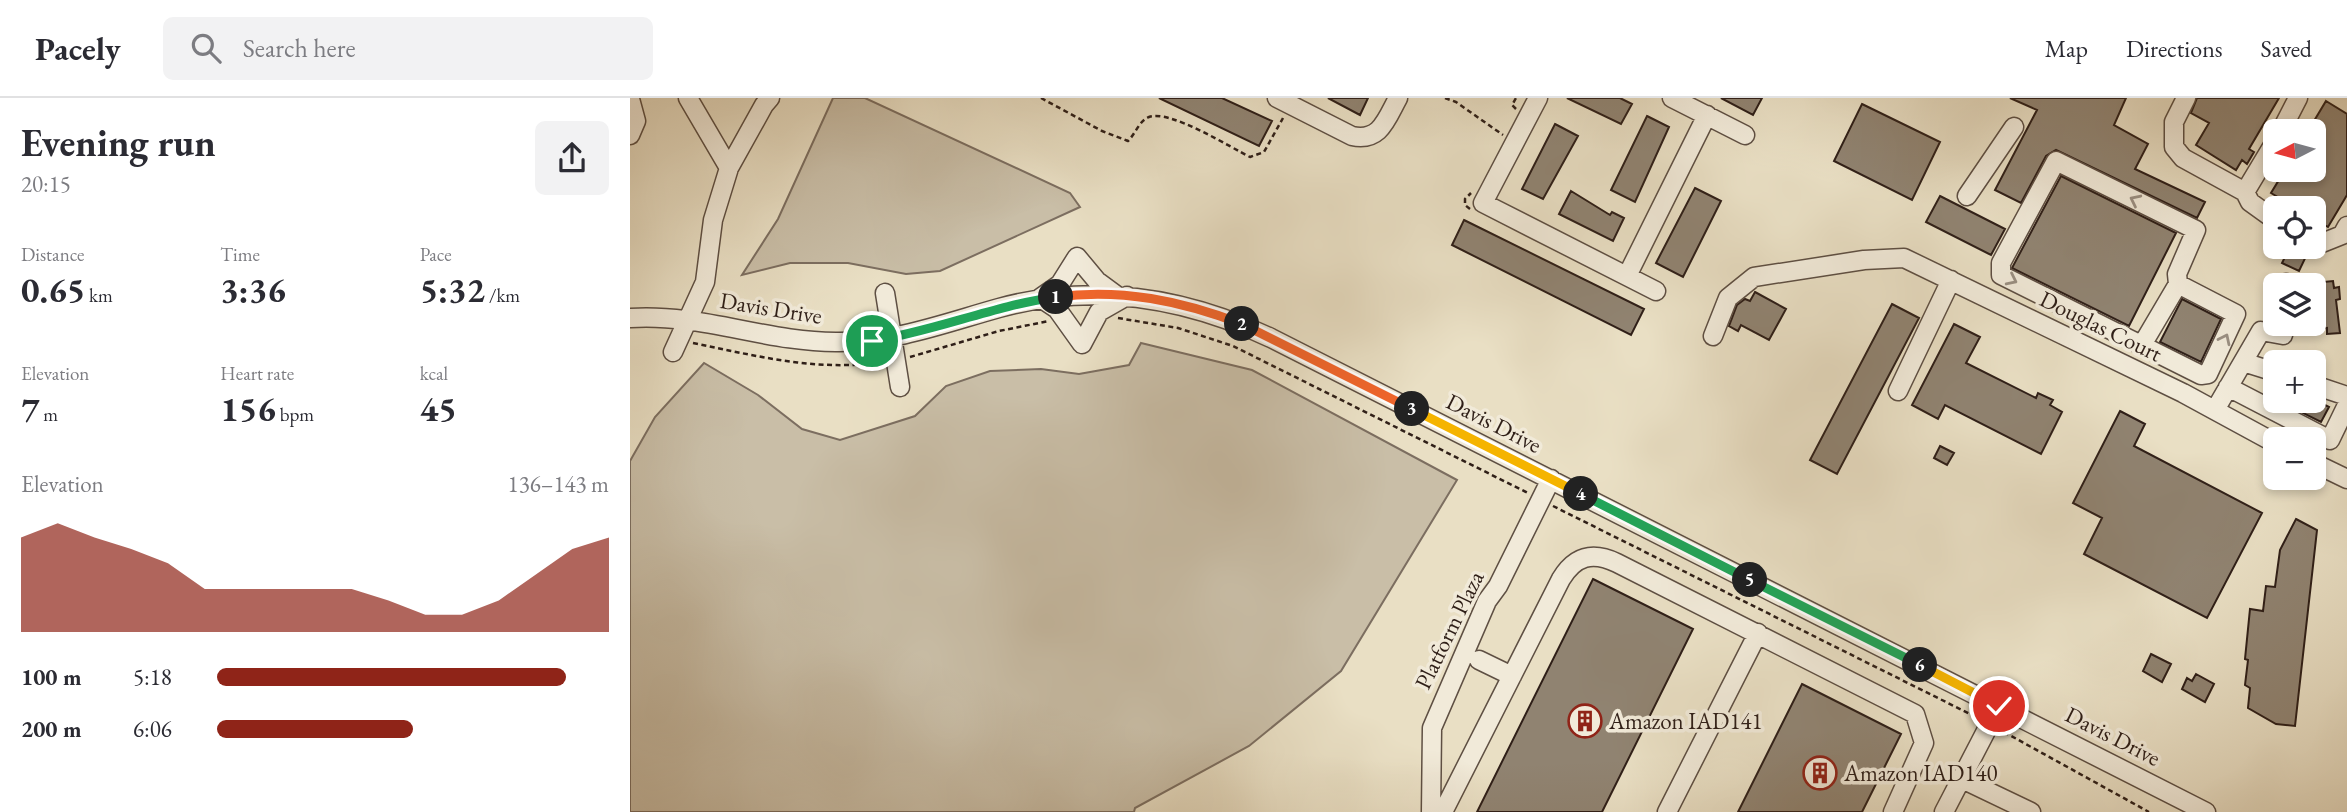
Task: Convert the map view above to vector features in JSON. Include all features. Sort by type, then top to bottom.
[{"type":"street","points":[[688,98],[729,169]]},
{"type":"street","points":[[676,346],[705,282],[713,220],[729,169],[770,98]]},
{"type":"street","points":[[1284,101],[1352,136],[1363,138],[1372,137],[1382,128],[1398,98]]},
{"type":"street","points":[[1538,98],[1483,203],[1656,290]]},
{"type":"street","points":[[1672,98],[1745,135]]},
{"type":"street","points":[[2186,98],[2174,122],[2174,147],[2183,158],[2245,192],[2250,202],[2263,211]]},
{"type":"street","points":[[2287,119],[2298,98]]},
{"type":"street","points":[[630,100],[636,121],[630,135]]},
{"type":"street","points":[[1627,275],[1707,115]]},
{"type":"street","points":[[1967,195],[2014,127]]},
{"type":"street","points":[[2142,345],[2178,284],[2177,275],[2196,230],[2056,161],[2001,263],[2001,275],[2201,375],[2208,374],[2236,314],[2178,284]]},
{"type":"street","points":[[2245,192],[2263,162]]},
{"type":"street","points":[[2326,241],[2342,235],[2347,226]]},
{"type":"street","points":[[1077,257],[1097,281],[1122,295],[1096,317],[1082,344],[1058,309],[1040,299],[1060,284],[1077,257]]},
{"type":"street","name":"Douglas Court","points":[[1713,336],[1727,298],[1754,276],[1864,260],[1904,258],[2167,386],[2263,436]]},
{"type":"street","points":[[1898,391],[1951,280]]},
{"type":"street","points":[[885,293],[900,387]]},
{"type":"street","name":"Davis Drive","points":[[630,318],[690,318],[812,342],[892,338],[1040,299],[1078,294],[1122,295],[1183,304],[1242,324],[2206,812]]},
{"type":"street","points":[[2044,325],[2056,301]]},
{"type":"street","points":[[2215,410],[2263,331]]},
{"type":"street","points":[[2243,362],[2263,368]]},
{"type":"street","points":[[2167,386],[2181,364]]},
{"type":"street","points":[[2228,387],[2330,440],[2347,405]]},
{"type":"street","points":[[2326,389],[2347,396]]},
{"type":"street","points":[[2326,469],[2347,479]]},
{"type":"street","name":"Platform Plaza","points":[[1431,812],[1430,745],[1436,712],[1486,601],[1498,586],[1551,479]]},
{"type":"street","points":[[1444,812],[1568,569],[1584,557],[1605,557],[1915,714],[1924,743],[1893,812]]},
{"type":"street","points":[[1667,812],[1758,633]]},
{"type":"street","points":[[1479,660],[1512,676]]},
{"type":"street","points":[[1944,812],[1999,706]]},
{"type":"street","points":[[1962,779],[2031,812]]},
{"type":"path","points":[[1041,98],[1128,141],[1141,122],[1155,116],[1170,118],[1250,157],[1264,152],[1284,101]]},
{"type":"path","points":[[1444,98],[1457,100],[1508,138]]},
{"type":"path","points":[[1516,98],[1512,105],[1520,114]]},
{"type":"path","points":[[1096,317],[1178,328],[1233,346],[1991,725],[2149,812]]},
{"type":"path","points":[[676,346],[809,365],[844,367],[933,353],[999,331],[1063,319]]},
{"type":"shaded area","points":[[833,98],[865,98],[1070,193],[1080,207],[940,271],[906,274],[848,263],[790,263],[742,275],[778,219]]},
{"type":"shaded area","points":[[1141,343],[1252,370],[1457,480],[1341,671],[1249,746],[1135,808],[1134,812],[630,812],[630,461],[655,417],[704,363],[758,395],[802,429],[840,440],[915,416],[946,386],[990,371],[1041,369],[1079,374],[1129,365]]},
{"type":"building","points":[[1159,98],[1222,98],[1272,121],[1259,146]]},
{"type":"building","points":[[1328,98],[1368,98],[1360,115]]},
{"type":"building","points":[[1567,98],[1620,98],[1632,104],[1621,124]]},
{"type":"building","points":[[1721,98],[1762,98],[1753,115]]},
{"type":"building","points":[[2010,98],[2126,98],[2114,125],[2148,144],[2135,169],[2205,202],[2197,218],[2056,150],[2046,156],[2021,203],[1995,190],[2037,110]]},
{"type":"building","points":[[2197,98],[2279,98],[2267,119],[2263,119],[2263,125],[2249,149],[2254,152],[2247,164],[2242,160],[2236,170],[2196,145],[2209,123],[2191,113]]},
{"type":"building","points":[[2326,101],[2347,114],[2347,195],[2328,227],[2326,196],[2276,196],[2271,193],[2278,182],[2326,182],[2326,119],[2315,119]]},
{"type":"building","points":[[1862,104],[1940,142],[1912,200],[1834,161]]},
{"type":"building","points":[[1647,116],[1669,127],[1635,202],[1611,190]]},
{"type":"building","points":[[1555,124],[1578,136],[1543,199],[1522,189]]},
{"type":"building","points":[[2061,176],[2176,233],[2129,326],[2012,268]]},
{"type":"building","points":[[1695,188],[1721,201],[1683,277],[1656,263]]},
{"type":"building","points":[[1571,191],[1610,215],[1612,212],[1624,218],[1613,241],[1559,214]]},
{"type":"building","points":[[1940,196],[2005,229],[1991,255],[1926,222]]},
{"type":"building","points":[[1464,220],[1644,309],[1631,335],[1452,245]]},
{"type":"building","points":[[2284,259],[2305,259],[2299,271],[2282,263]]},
{"type":"building","points":[[2333,281],[2334,288],[2339,287],[2340,299],[2336,300],[2340,333],[2327,334],[2326,282]]},
{"type":"building","points":[[1755,292],[1786,309],[1769,340],[1741,325],[1738,331],[1729,326],[1737,305],[1745,299],[1750,301]]},
{"type":"building","points":[[2182,299],[2221,319],[2201,362],[2160,342]]},
{"type":"building","points":[[1892,304],[1919,318],[1837,474],[1810,460]]},
{"type":"building","points":[[1954,324],[1980,337],[1966,363],[2036,398],[2038,393],[2053,400],[2050,405],[2062,412],[2041,454],[1945,405],[1938,419],[1912,405]]},
{"type":"building","points":[[2120,411],[2145,424],[2134,446],[2262,513],[2207,618],[2084,554],[2102,518],[2073,503]]},
{"type":"building","points":[[2303,413],[2326,413],[2321,422]]},
{"type":"building","points":[[1940,446],[1954,453],[1947,465],[1934,458]]},
{"type":"building","points":[[2296,519],[2317,530],[2295,726],[2276,724],[2248,708],[2250,688],[2245,685],[2248,660],[2245,659],[2250,609],[2263,611],[2266,586],[2275,587],[2280,550]]},
{"type":"building","name":"Amazon IAD141","points":[[1593,579],[1693,629],[1602,812],[1477,812]]},
{"type":"building","points":[[2151,654],[2171,664],[2162,682],[2143,671]]},
{"type":"building","points":[[2196,674],[2214,684],[2205,702],[2182,689],[2187,678],[2192,681]]},
{"type":"building","name":"Amazon IAD140","points":[[1802,684],[1901,734],[1862,812],[1738,812]]},
{"type":"place","name":"Amazon IAD141","points":[[1585,721]]},
{"type":"place","name":"Amazon IAD140","points":[[1820,773]]},
{"type":"route","points":[[872,341],[913,335],[1031,300],[1078,294],[1153,298],[1211,312],[1271,338],[1999,706]]}]
